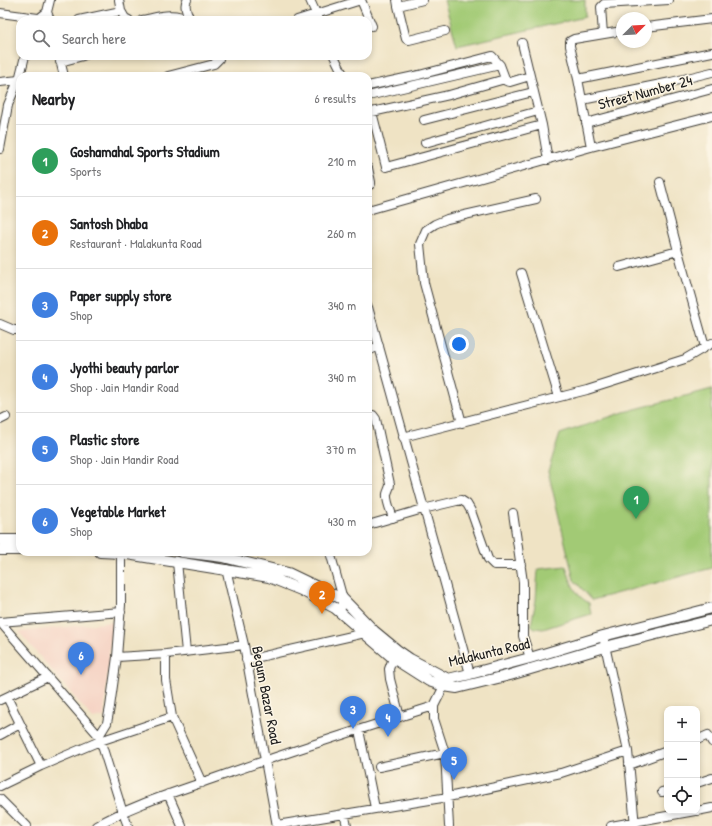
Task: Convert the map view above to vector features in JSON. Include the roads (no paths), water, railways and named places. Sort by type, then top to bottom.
[{"type":"main road","points":[[0,540],[16,540]]},
{"type":"main road","points":[[0,550],[16,550]]},
{"type":"main road","points":[[140,556],[269,577],[301,590],[335,608],[393,658],[408,663],[429,681],[444,686],[457,688],[510,675],[605,647],[712,620]]},
{"type":"main road","name":"Malakunta Road","points":[[219,556],[288,573],[343,599],[408,663],[448,679],[530,658],[603,636],[712,608]]},
{"type":"main road","points":[[226,558],[226,569]]},
{"type":"street","points":[[41,16],[46,12],[50,0]]},
{"type":"street","points":[[119,0],[121,11],[124,16]]},
{"type":"street","points":[[187,0],[185,2],[188,16]]},
{"type":"street","points":[[310,0],[318,16]]},
{"type":"street","points":[[321,16],[361,0],[368,16]]},
{"type":"street","points":[[423,0],[397,3],[406,39],[409,40],[445,31]]},
{"type":"street","points":[[604,34],[602,5],[669,0]]},
{"type":"street","points":[[98,16],[121,11]]},
{"type":"street","points":[[46,12],[48,16]]},
{"type":"street","points":[[0,13],[18,16]]},
{"type":"street","points":[[169,16],[182,16]]},
{"type":"street","points":[[652,27],[712,19]]},
{"type":"street","points":[[591,147],[570,42],[574,39],[616,32]]},
{"type":"street","points":[[522,43],[542,125],[548,160]]},
{"type":"street","points":[[578,79],[712,52]]},
{"type":"street","points":[[372,85],[492,56],[500,65],[506,81],[510,82],[530,76]]},
{"type":"street","points":[[21,72],[24,60]]},
{"type":"street","points":[[60,60],[63,72]]},
{"type":"street","points":[[184,72],[214,64],[218,60]]},
{"type":"street","points":[[336,60],[342,72]]},
{"type":"street","points":[[372,95],[500,65]]},
{"type":"street","points":[[582,100],[712,72]]},
{"type":"street","points":[[504,78],[449,95],[372,112],[372,126],[386,167],[542,125]]},
{"type":"street","points":[[0,82],[16,79]]},
{"type":"street","points":[[0,146],[8,105],[16,87]]},
{"type":"street","name":"Street Number 24","points":[[586,123],[712,89]]},
{"type":"street","points":[[424,120],[533,92]]},
{"type":"street","points":[[425,143],[538,111]]},
{"type":"street","points":[[372,209],[591,147],[712,116]]},
{"type":"street","points":[[403,437],[559,397],[685,359],[708,345],[678,251],[660,182]]},
{"type":"street","points":[[462,423],[424,283],[420,244],[426,230],[434,224],[447,219],[536,199]]},
{"type":"street","points":[[619,266],[678,251]]},
{"type":"street","points":[[521,273],[559,397]]},
{"type":"street","points":[[372,322],[470,674]]},
{"type":"street","points":[[0,324],[16,330]]},
{"type":"street","points":[[372,349],[379,346]]},
{"type":"street","points":[[372,415],[376,419],[390,484],[387,492],[387,498],[393,518]]},
{"type":"street","points":[[372,524],[423,508],[461,500],[467,504],[471,511],[490,563],[494,565],[521,565]]},
{"type":"street","points":[[513,513],[523,582],[523,636],[530,658]]},
{"type":"street","points":[[99,738],[107,723],[117,657],[121,612],[121,556]]},
{"type":"street","points":[[331,556],[343,599],[340,612]]},
{"type":"street","points":[[177,562],[186,652]]},
{"type":"street","name":"Begum Bazar Road","points":[[226,569],[244,645],[277,825]]},
{"type":"street","points":[[0,622],[121,612]]},
{"type":"street","points":[[0,622],[99,738],[122,813],[128,826]]},
{"type":"street","points":[[246,660],[365,633]]},
{"type":"street","points":[[603,636],[628,751],[634,824]]},
{"type":"street","points":[[117,657],[166,654],[244,645]]},
{"type":"street","points":[[166,654],[166,680],[172,717],[202,783]]},
{"type":"street","points":[[393,658],[389,669],[390,679],[400,717]]},
{"type":"street","points":[[41,766],[20,724],[3,698],[48,678]]},
{"type":"street","points":[[444,686],[434,706],[434,719],[445,753],[449,826]]},
{"type":"street","points":[[98,825],[122,813],[168,794],[265,760],[434,706]]},
{"type":"street","points":[[0,786],[99,738],[172,717]]},
{"type":"street","points":[[0,735],[20,724]]},
{"type":"street","points":[[358,730],[375,808]]},
{"type":"street","points":[[700,739],[708,735],[712,742]]},
{"type":"street","points":[[277,825],[448,797],[561,773],[628,751]]},
{"type":"street","points":[[629,765],[664,752]]},
{"type":"street","points":[[379,767],[445,753]]},
{"type":"street","points":[[700,781],[712,778]]},
{"type":"street","points":[[168,794],[182,826]]},
{"type":"street","points":[[0,798],[27,826]]},
{"type":"street","points":[[700,810],[712,808]]},
{"type":"street","points":[[344,813],[347,826]]},
{"type":"street","points":[[610,826],[634,824],[682,814]]},
{"type":"place","name":"Goshamahal Sports Stadium","points":[[636,519]]},
{"type":"place","name":"Santosh Dhaba","points":[[322,614]]},
{"type":"place","name":"Vegetable Market","points":[[81,675]]},
{"type":"place","name":"Paper supply store","points":[[353,729]]},
{"type":"place","name":"Jyothi beauty parlor","points":[[388,737]]},
{"type":"place","name":"Plastic store","points":[[454,780]]}]
